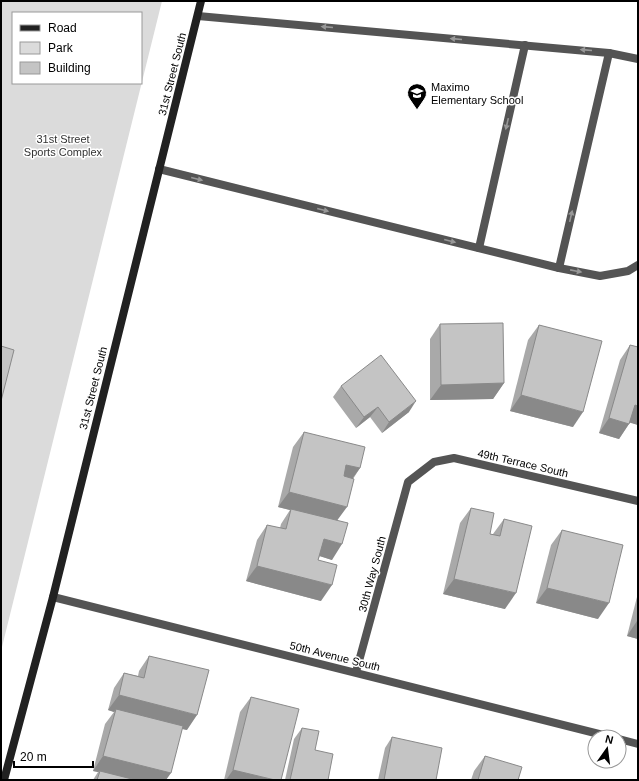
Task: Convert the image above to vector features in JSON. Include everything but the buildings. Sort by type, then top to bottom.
[{"type":"street","name":"31st Street South","points":[[4,780],[53,597],[201,1]]},
{"type":"street","points":[[198,16],[609,53],[638,59]]},
{"type":"street","points":[[479,248],[525,45]]},
{"type":"street","points":[[559,268],[609,53]]},
{"type":"street","points":[[159,169],[559,268],[600,276],[628,271],[638,265]]},
{"type":"street","name":"49th Terrace South","points":[[408,482],[434,462],[454,458],[638,500]]},
{"type":"street","name":"30th Way South","points":[[356,672],[408,482]]},
{"type":"street","name":"50th Avenue South","points":[[53,597],[587,731]]},
{"type":"street","points":[[627,741],[638,744]]},
{"type":"green space","name":"31st Street Sports Complex","points":[[1,1],[162,1],[142,82],[142,12],[12,12],[12,84],[141,84],[1,651]]},
{"type":"place","name":"Maximo Elementary School","points":[[417,110]]}]
